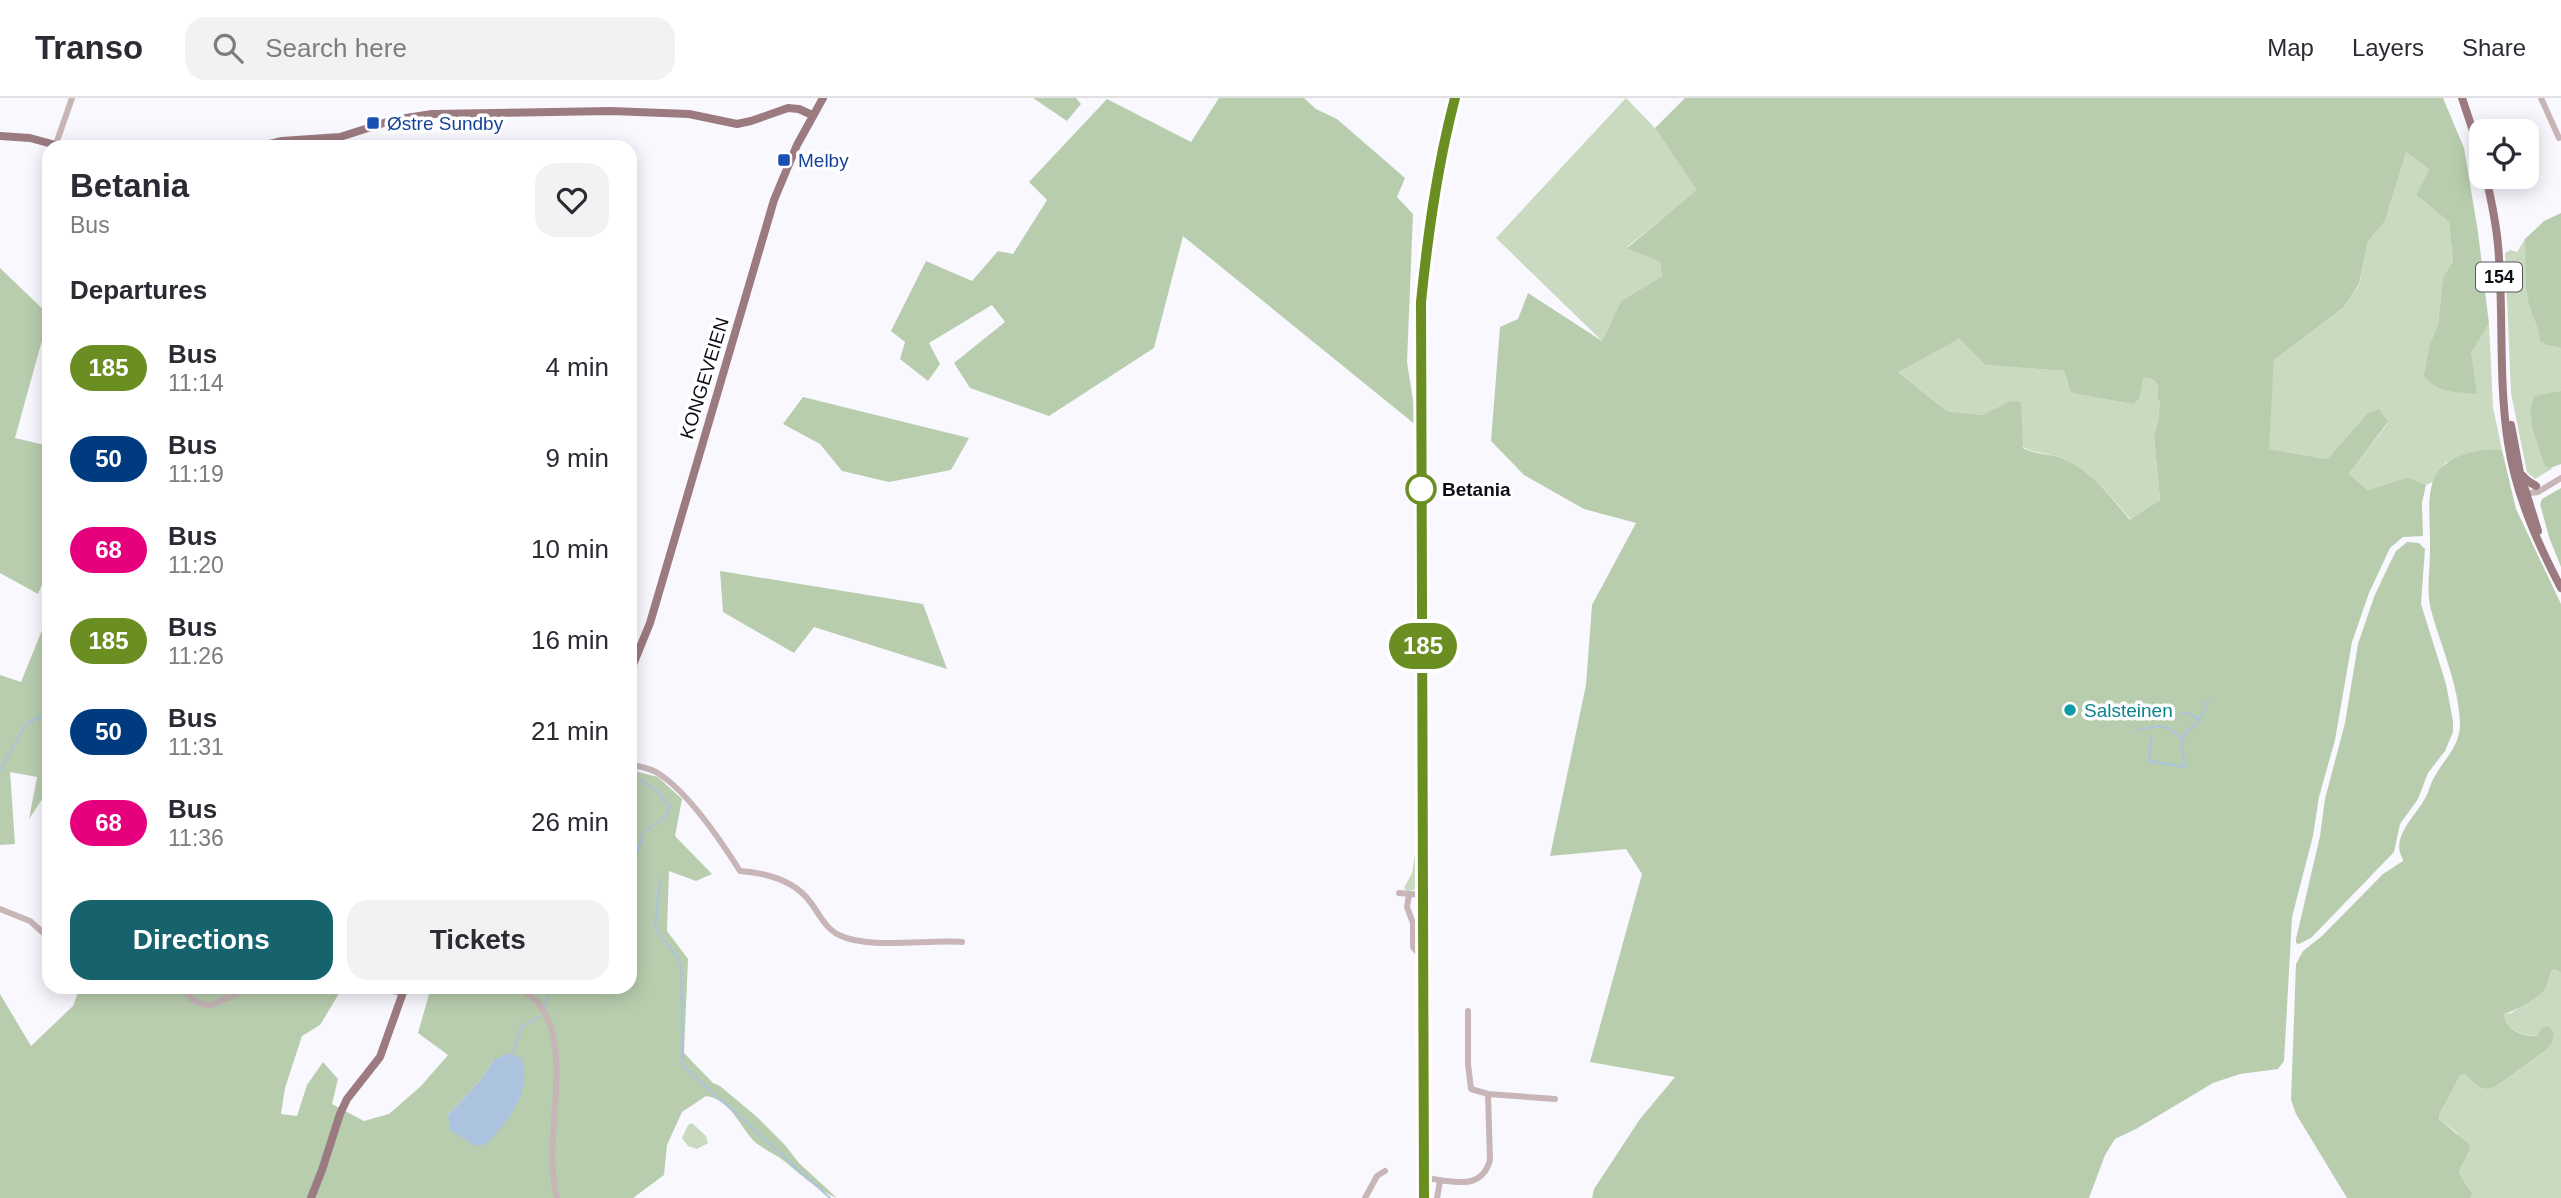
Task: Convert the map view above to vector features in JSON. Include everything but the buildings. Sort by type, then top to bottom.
[{"type":"highway","points":[[1424,1198],[1421,302],[1429,222],[1443,144],[1455,98]]},
{"type":"main road","name":"KONGEVEIEN","points":[[637,654],[653,614],[774,201],[789,163],[823,98]]},
{"type":"main road","points":[[2462,98],[2469,119]]},
{"type":"main road","points":[[296,140],[340,137],[393,120],[432,114],[624,111],[689,114],[737,124],[788,108],[799,109],[812,115]]},
{"type":"main road","points":[[0,136],[42,141]]},
{"type":"main road","name":"154","points":[[2488,189],[2498,245],[2508,444],[2542,554],[2559,584]]},
{"type":"main road","name":"154","points":[[2503,378],[2524,492]]},
{"type":"main road","points":[[2521,473],[2536,485]]},
{"type":"main road","points":[[311,1198],[340,1114],[347,1099],[367,1077],[380,1057],[403,994]]},
{"type":"street","points":[[61,140],[72,98]]},
{"type":"street","points":[[2541,98],[2559,138]]},
{"type":"street","points":[[2524,492],[2536,485],[2561,478]]},
{"type":"street","points":[[2524,492],[2538,492],[2547,484]]},
{"type":"street","points":[[637,767],[651,770],[667,780],[705,822],[740,871],[789,883],[808,899],[826,924],[840,936],[877,942],[962,942]]},
{"type":"street","points":[[1399,893],[1423,895]]},
{"type":"street","points":[[1409,895],[1407,907],[1413,923],[1413,947],[1416,951],[1424,951]]},
{"type":"street","points":[[0,909],[30,921],[42,932]]},
{"type":"street","points":[[188,994],[194,1001],[209,1006],[237,994]]},
{"type":"street","points":[[526,994],[542,1009],[556,1060],[552,1148],[553,1182],[557,1198]]},
{"type":"street","points":[[1468,1011],[1469,1086],[1474,1091],[1488,1094],[1555,1099]]},
{"type":"street","points":[[1424,1178],[1470,1182],[1481,1178],[1490,1160],[1488,1094]]},
{"type":"street","points":[[1365,1198],[1377,1176],[1385,1171]]},
{"type":"street","points":[[1437,1198],[1440,1181]]},
{"type":"green space","points":[[1033,98],[1076,98],[1081,104],[1067,121]]},
{"type":"green space","points":[[1219,98],[1304,98],[1316,109],[1337,119],[1405,178],[1397,197],[1413,214],[1407,362],[1417,426],[1183,236],[1154,348],[1049,416],[970,388],[954,363],[1005,322],[992,305],[929,343],[940,364],[928,381],[900,359],[905,342],[891,331],[926,261],[972,281],[998,251],[1013,254],[1047,200],[1029,182],[1107,99],[1191,142]]},
{"type":"green space","points":[[1626,98],[1655,128],[1698,190],[1627,247],[1660,262],[1662,276],[1621,301],[1602,341],[1496,238]]},
{"type":"green space","points":[[1685,98],[2443,98],[2464,148],[2489,324],[2471,353],[2477,394],[2441,389],[2424,376],[2430,343],[2438,325],[2443,277],[2453,261],[2449,222],[2416,195],[2429,169],[2406,152],[2385,221],[2368,242],[2359,284],[2344,307],[2274,360],[2269,449],[2327,459],[2367,414],[2379,409],[2388,422],[2349,474],[2368,490],[2408,477],[2426,485],[2422,503],[2423,536],[2403,537],[2390,548],[2369,593],[2352,642],[2335,740],[2292,917],[2284,1061],[2278,1069],[2240,1074],[2213,1083],[2115,1139],[2105,1155],[2089,1198],[1592,1198],[1594,1189],[1640,1119],[1675,1077],[1590,1062],[1642,874],[1626,849],[1550,856],[1586,685],[1592,605],[1636,523],[1584,509],[1524,475],[1491,441],[1500,327],[1518,319],[1528,293],[1602,341],[1621,301],[1662,276],[1660,262],[1627,248],[1697,190],[1655,128]],"holes":[[[1959,339],[1985,365],[2064,371],[2071,393],[2132,404],[2139,399],[2143,378],[2148,378],[2158,386],[2157,399],[2160,402],[2154,437],[2160,500],[2130,520],[2106,491],[2078,467],[2055,456],[2023,448],[2021,402],[2010,401],[1982,415],[1947,411],[1898,372]]]},
{"type":"green space","points":[[2406,151],[2429,169],[2416,195],[2449,222],[2453,261],[2443,277],[2438,325],[2430,343],[2471,353],[2489,324],[2493,407],[2502,450],[2484,450],[2445,463],[2433,482],[2426,485],[2408,477],[2368,490],[2349,474],[2388,423],[2367,414],[2327,459],[2268,449],[2274,360],[2344,307],[2359,285],[2368,242],[2385,221]]},
{"type":"green space","points":[[2561,213],[2561,348],[2540,341],[2527,291],[2525,239],[2544,221]]},
{"type":"green space","points":[[2525,239],[2530,308],[2540,329],[2540,341],[2561,348],[2561,391],[2558,394],[2545,394],[2550,468],[2553,468],[2535,479],[2527,472],[2511,393],[2505,253],[2510,250],[2517,252]]},
{"type":"green space","points":[[0,268],[42,308],[42,340],[15,438],[42,444],[42,585],[38,594],[0,573]]},
{"type":"green space","points":[[1959,339],[1985,365],[2064,371],[2071,393],[2132,404],[2143,378],[2153,381],[2158,386],[2157,399],[2160,402],[2154,437],[2160,500],[2131,520],[2098,482],[2078,467],[2055,456],[2023,447],[2010,401],[1982,415],[1947,411],[1897,371]]},
{"type":"green space","points":[[2561,391],[2561,464],[2550,468],[2545,466],[2533,430],[2532,404],[2535,396]]},
{"type":"green space","points":[[803,397],[969,438],[951,470],[889,482],[842,471],[820,444],[783,424]]},
{"type":"green space","points":[[2484,450],[2502,450],[2516,509],[2561,604],[2561,973],[2554,969],[2541,993],[2526,1004],[2504,1014],[2508,1025],[2520,1034],[2537,1036],[2542,1028],[2548,1026],[2554,1033],[2552,1043],[2546,1050],[2495,1087],[2482,1088],[2465,1074],[2461,1074],[2440,1113],[2439,1119],[2469,1144],[2470,1150],[2459,1171],[2473,1195],[2470,1198],[2347,1198],[2296,1114],[2291,1100],[2296,964],[2303,951],[2322,936],[2383,874],[2403,861],[2399,846],[2403,831],[2426,797],[2433,779],[2458,739],[2459,709],[2435,624],[2428,588],[2430,499],[2437,473],[2447,463],[2462,455]]},
{"type":"green space","points":[[2561,488],[2561,567],[2540,504],[2542,499]]},
{"type":"green space","points":[[2407,542],[2419,543],[2425,549],[2421,604],[2446,684],[2453,732],[2445,751],[2428,773],[2418,799],[2400,824],[2394,852],[2311,938],[2299,944],[2296,939],[2320,836],[2325,799],[2345,723],[2358,644],[2387,569],[2396,551]]},
{"type":"green space","points":[[720,571],[923,604],[947,669],[814,627],[794,653],[723,612]]},
{"type":"green space","points":[[42,630],[42,800],[29,819],[37,777],[10,772],[15,844],[0,845],[0,675],[21,682]]},
{"type":"green space","points":[[1426,660],[1429,660],[1430,890],[1427,887]]},
{"type":"green space","points":[[1418,666],[1420,852],[1414,890],[1407,891],[1404,888],[1412,873],[1417,840]]},
{"type":"green space","points":[[637,772],[658,777],[682,799],[675,836],[712,874],[696,881],[669,871],[667,931],[688,959],[684,1053],[713,1083],[757,1117],[799,1163],[837,1198],[815,1186],[756,1143],[729,1108],[706,1096],[682,1112],[667,1145],[664,1175],[633,1198],[0,1198],[0,994],[31,1046],[73,1006],[77,994],[339,994],[320,1025],[302,1036],[285,1088],[281,1114],[297,1116],[307,1085],[323,1062],[338,1079],[332,1104],[364,1121],[389,1114],[421,1086],[448,1055],[418,1033],[429,994],[637,994]],"holes":[[[494,1060],[487,1144],[448,1115],[480,1081]]]},
{"type":"green space","points":[[2554,969],[2561,973],[2561,1198],[2470,1198],[2473,1195],[2459,1171],[2470,1150],[2456,1132],[2439,1119],[2440,1113],[2461,1074],[2465,1074],[2478,1086],[2490,1089],[2546,1050],[2537,1036],[2520,1033],[2511,1028],[2504,1014],[2511,1013],[2534,999]]},
{"type":"green space","points":[[692,1123],[706,1136],[708,1143],[697,1149],[688,1146],[682,1138],[688,1125]]},
{"type":"water","points":[[509,1053],[521,1058],[524,1082],[521,1094],[510,1115],[487,1144],[475,1146],[450,1130],[448,1115],[480,1081],[494,1060]]},
{"type":"waterway","points":[[2151,737],[2149,761],[2184,767],[2182,739],[2200,718],[2208,701]]},
{"type":"waterway","points":[[2182,713],[2191,714],[2199,720]]},
{"type":"waterway","points":[[0,770],[27,723],[42,716]]},
{"type":"waterway","points":[[2138,730],[2161,726],[2181,738]]},
{"type":"waterway","points":[[637,852],[644,832],[665,817],[670,807],[657,791],[641,780]]},
{"type":"waterway","points":[[660,880],[655,927],[681,963],[683,1066],[830,1198]]},
{"type":"waterway","points":[[546,1007],[548,994]]},
{"type":"waterway","points":[[513,1055],[521,1027],[540,1016]]},
{"type":"bus line","name":"185","points":[[1424,1198],[1421,302],[1429,222],[1443,144],[1455,98]]},
{"type":"place","name":"Østre Sundby","points":[[373,123]]},
{"type":"place","name":"Melby","points":[[784,160]]},
{"type":"place","name":"Betania","points":[[1421,489]]},
{"type":"place","name":"Salsteinen","points":[[2070,710]]}]
